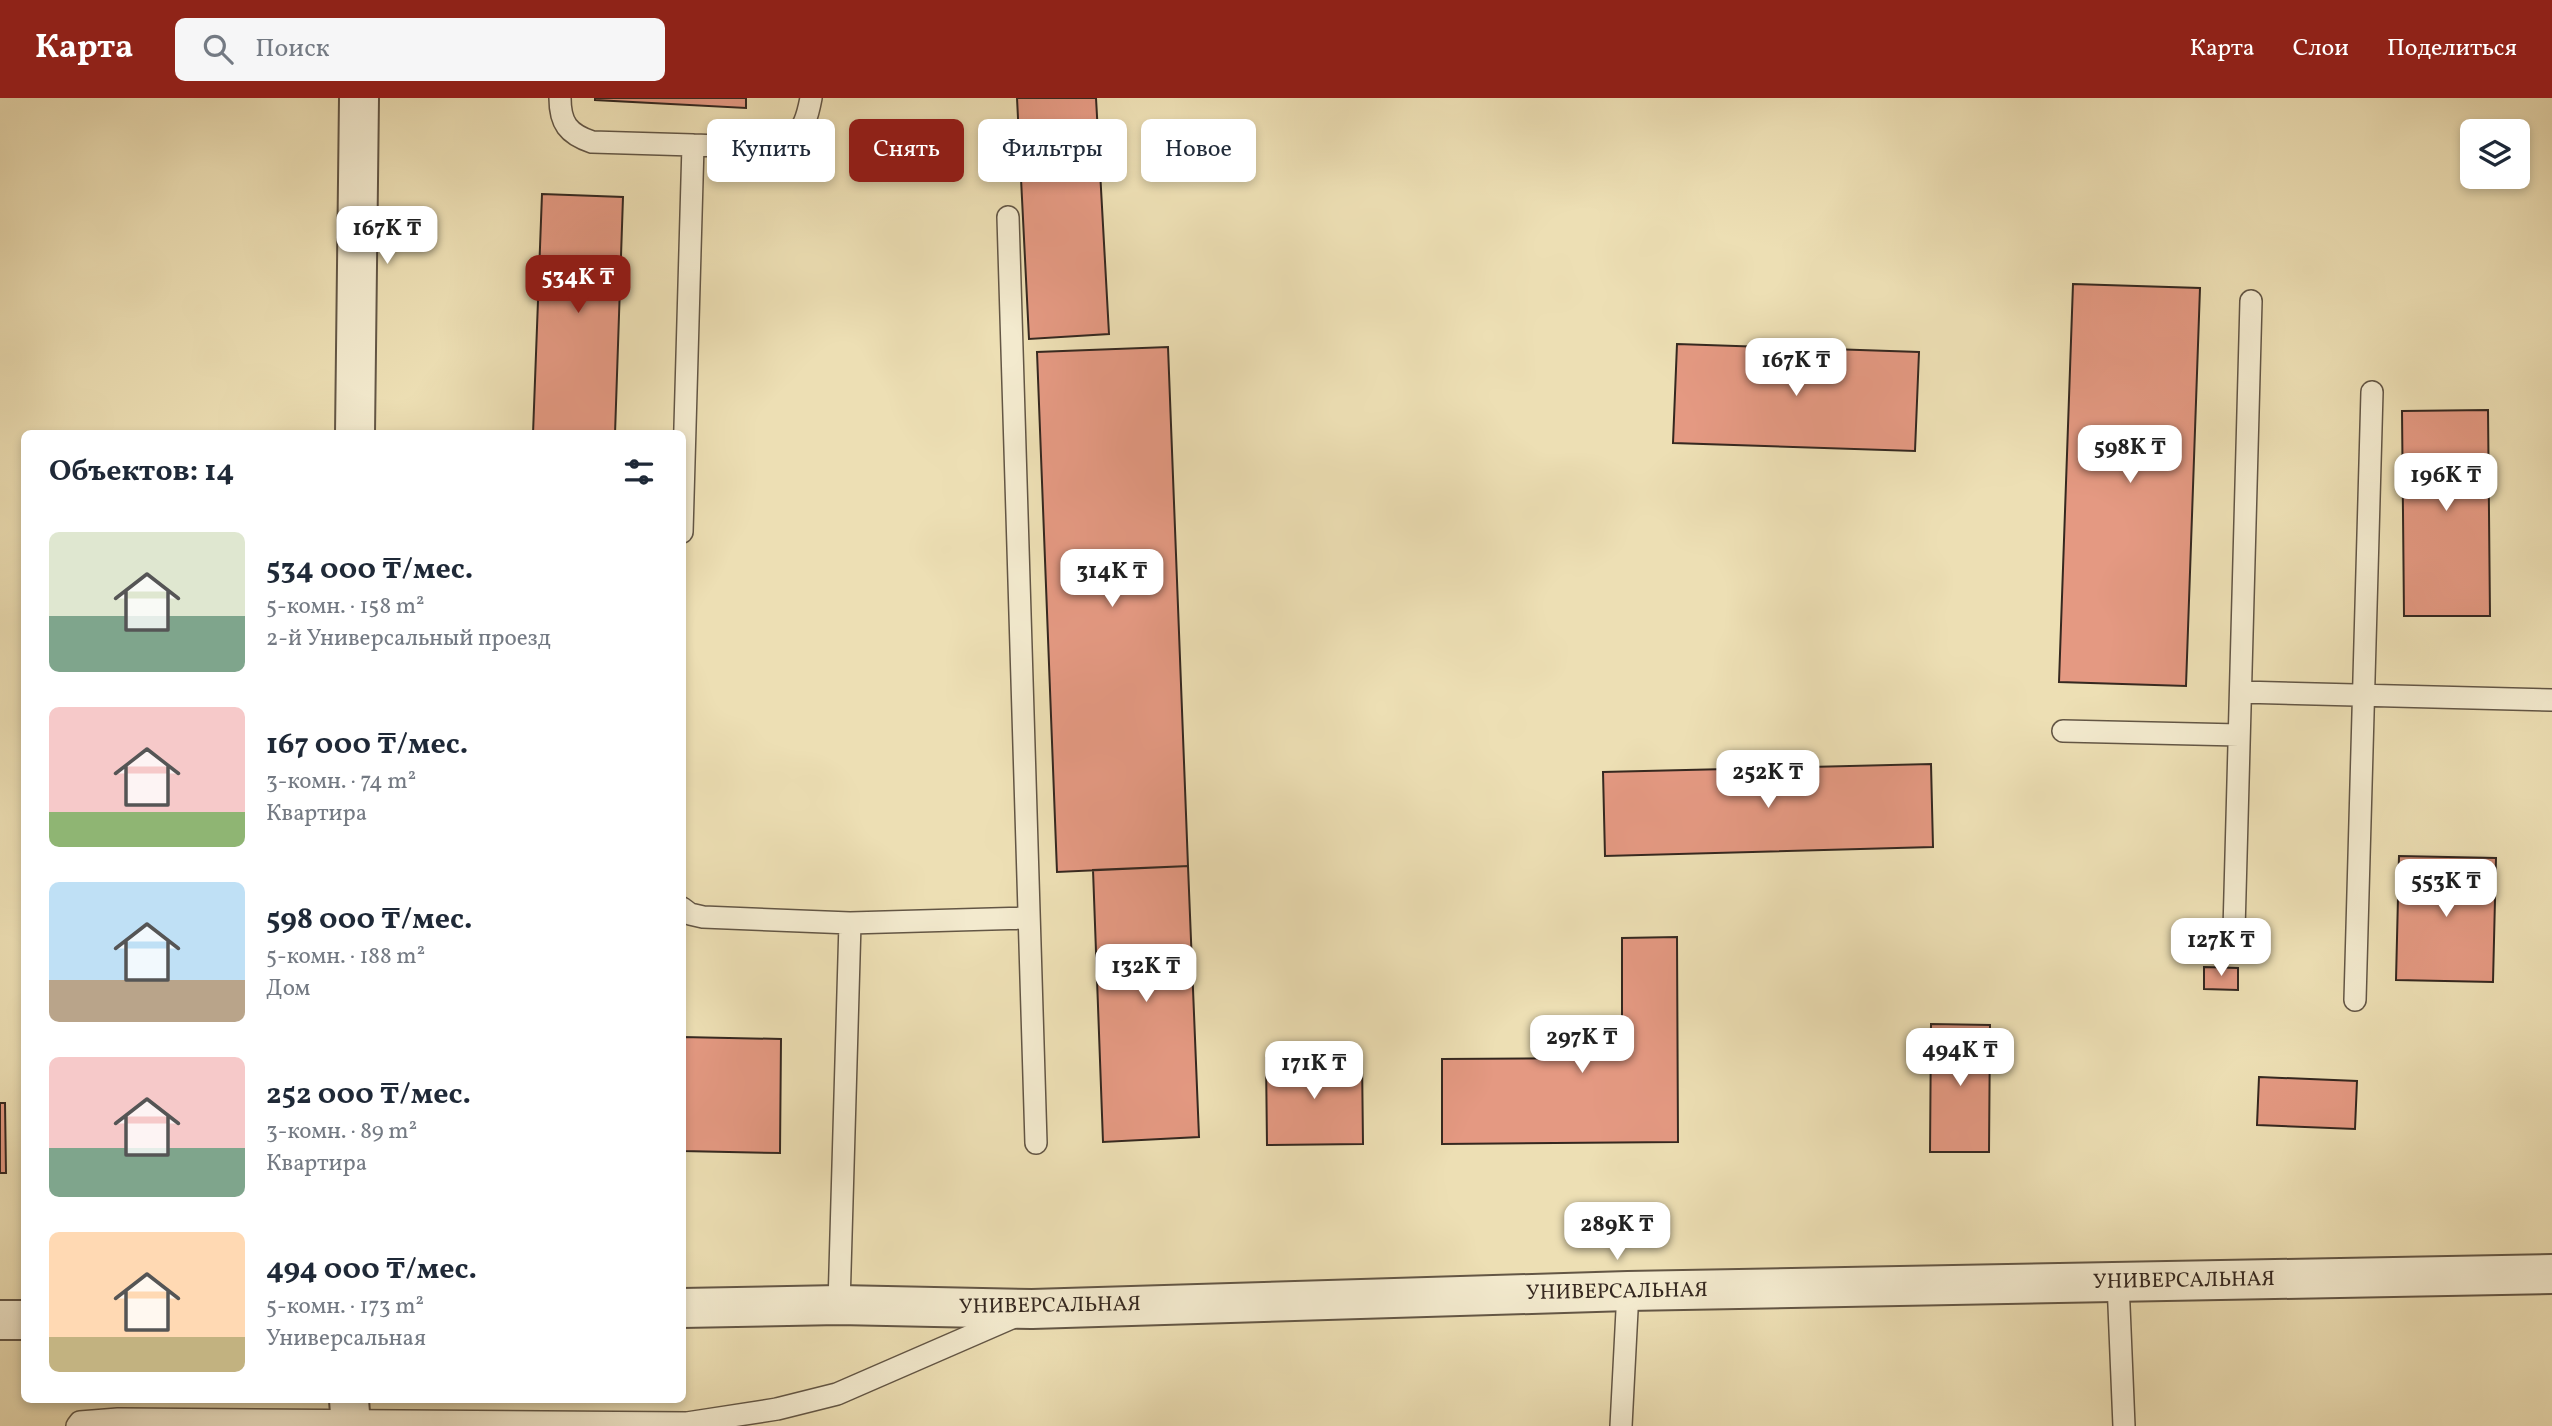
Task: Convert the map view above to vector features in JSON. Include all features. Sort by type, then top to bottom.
[{"type":"street","points":[[355,430],[359,98]]},
{"type":"street","name":"УНИВЕРСАЛЬНАЯ","points":[[686,1308],[839,1305],[1032,1309],[1628,1291],[2552,1275]]},
{"type":"street","points":[[0,1320],[21,1320]]},
{"type":"lane","points":[[560,98],[562,120],[568,131],[592,142],[770,146],[788,142],[800,130],[808,115],[811,98]]},
{"type":"lane","points":[[685,430],[694,145]]},
{"type":"lane","points":[[1008,217],[1036,1143]]},
{"type":"lane","points":[[2234,930],[2251,301]]},
{"type":"lane","points":[[2355,1000],[2372,392]]},
{"type":"lane","points":[[2241,692],[2552,700]]},
{"type":"lane","points":[[2063,731],[2239,735]]},
{"type":"lane","points":[[686,911],[703,917],[850,923],[1029,918]]},
{"type":"lane","points":[[839,1305],[850,923]]},
{"type":"lane","points":[[2118,1282],[2124,1426]]},
{"type":"lane","points":[[1621,1426],[1628,1291]]},
{"type":"lane","points":[[78,1426],[79,1422],[118,1419],[350,1416],[687,1423],[777,1409],[836,1394],[1032,1309]]},
{"type":"building","points":[[746,98],[746,108],[595,100]]},
{"type":"building","points":[[1017,98],[1096,98],[1097,119],[1018,119]]},
{"type":"building","points":[[1021,182],[1101,182],[1109,334],[1029,339]]},
{"type":"building","points":[[542,194],[623,197],[615,430],[533,430]]},
{"type":"building","points":[[2073,284],[2200,288],[2186,686],[2059,682]]},
{"type":"building","points":[[1677,344],[1919,352],[1915,451],[1673,443]]},
{"type":"building","points":[[1168,347],[1188,866],[1057,872],[1037,352]]},
{"type":"building","points":[[2488,410],[2490,616],[2404,616],[2402,411]]},
{"type":"building","points":[[1931,764],[1933,847],[1605,856],[1603,772]]},
{"type":"building","points":[[2399,856],[2496,858],[2493,982],[2396,980]]},
{"type":"building","points":[[1188,866],[1199,1137],[1103,1142],[1093,870]]},
{"type":"building","points":[[1677,937],[1678,1142],[1442,1144],[1442,1059],[1622,1058],[1622,938]]},
{"type":"building","points":[[2204,967],[2238,968],[2238,990],[2204,989]]},
{"type":"building","points":[[1931,1024],[1990,1025],[1989,1152],[1930,1152]]},
{"type":"building","points":[[686,1037],[781,1039],[780,1153],[686,1151]]},
{"type":"building","points":[[1266,1058],[1362,1058],[1363,1144],[1267,1145]]},
{"type":"building","points":[[2259,1077],[2357,1081],[2355,1129],[2257,1125]]},
{"type":"building","points":[[0,1103],[5,1103],[6,1173],[0,1173]]}]
